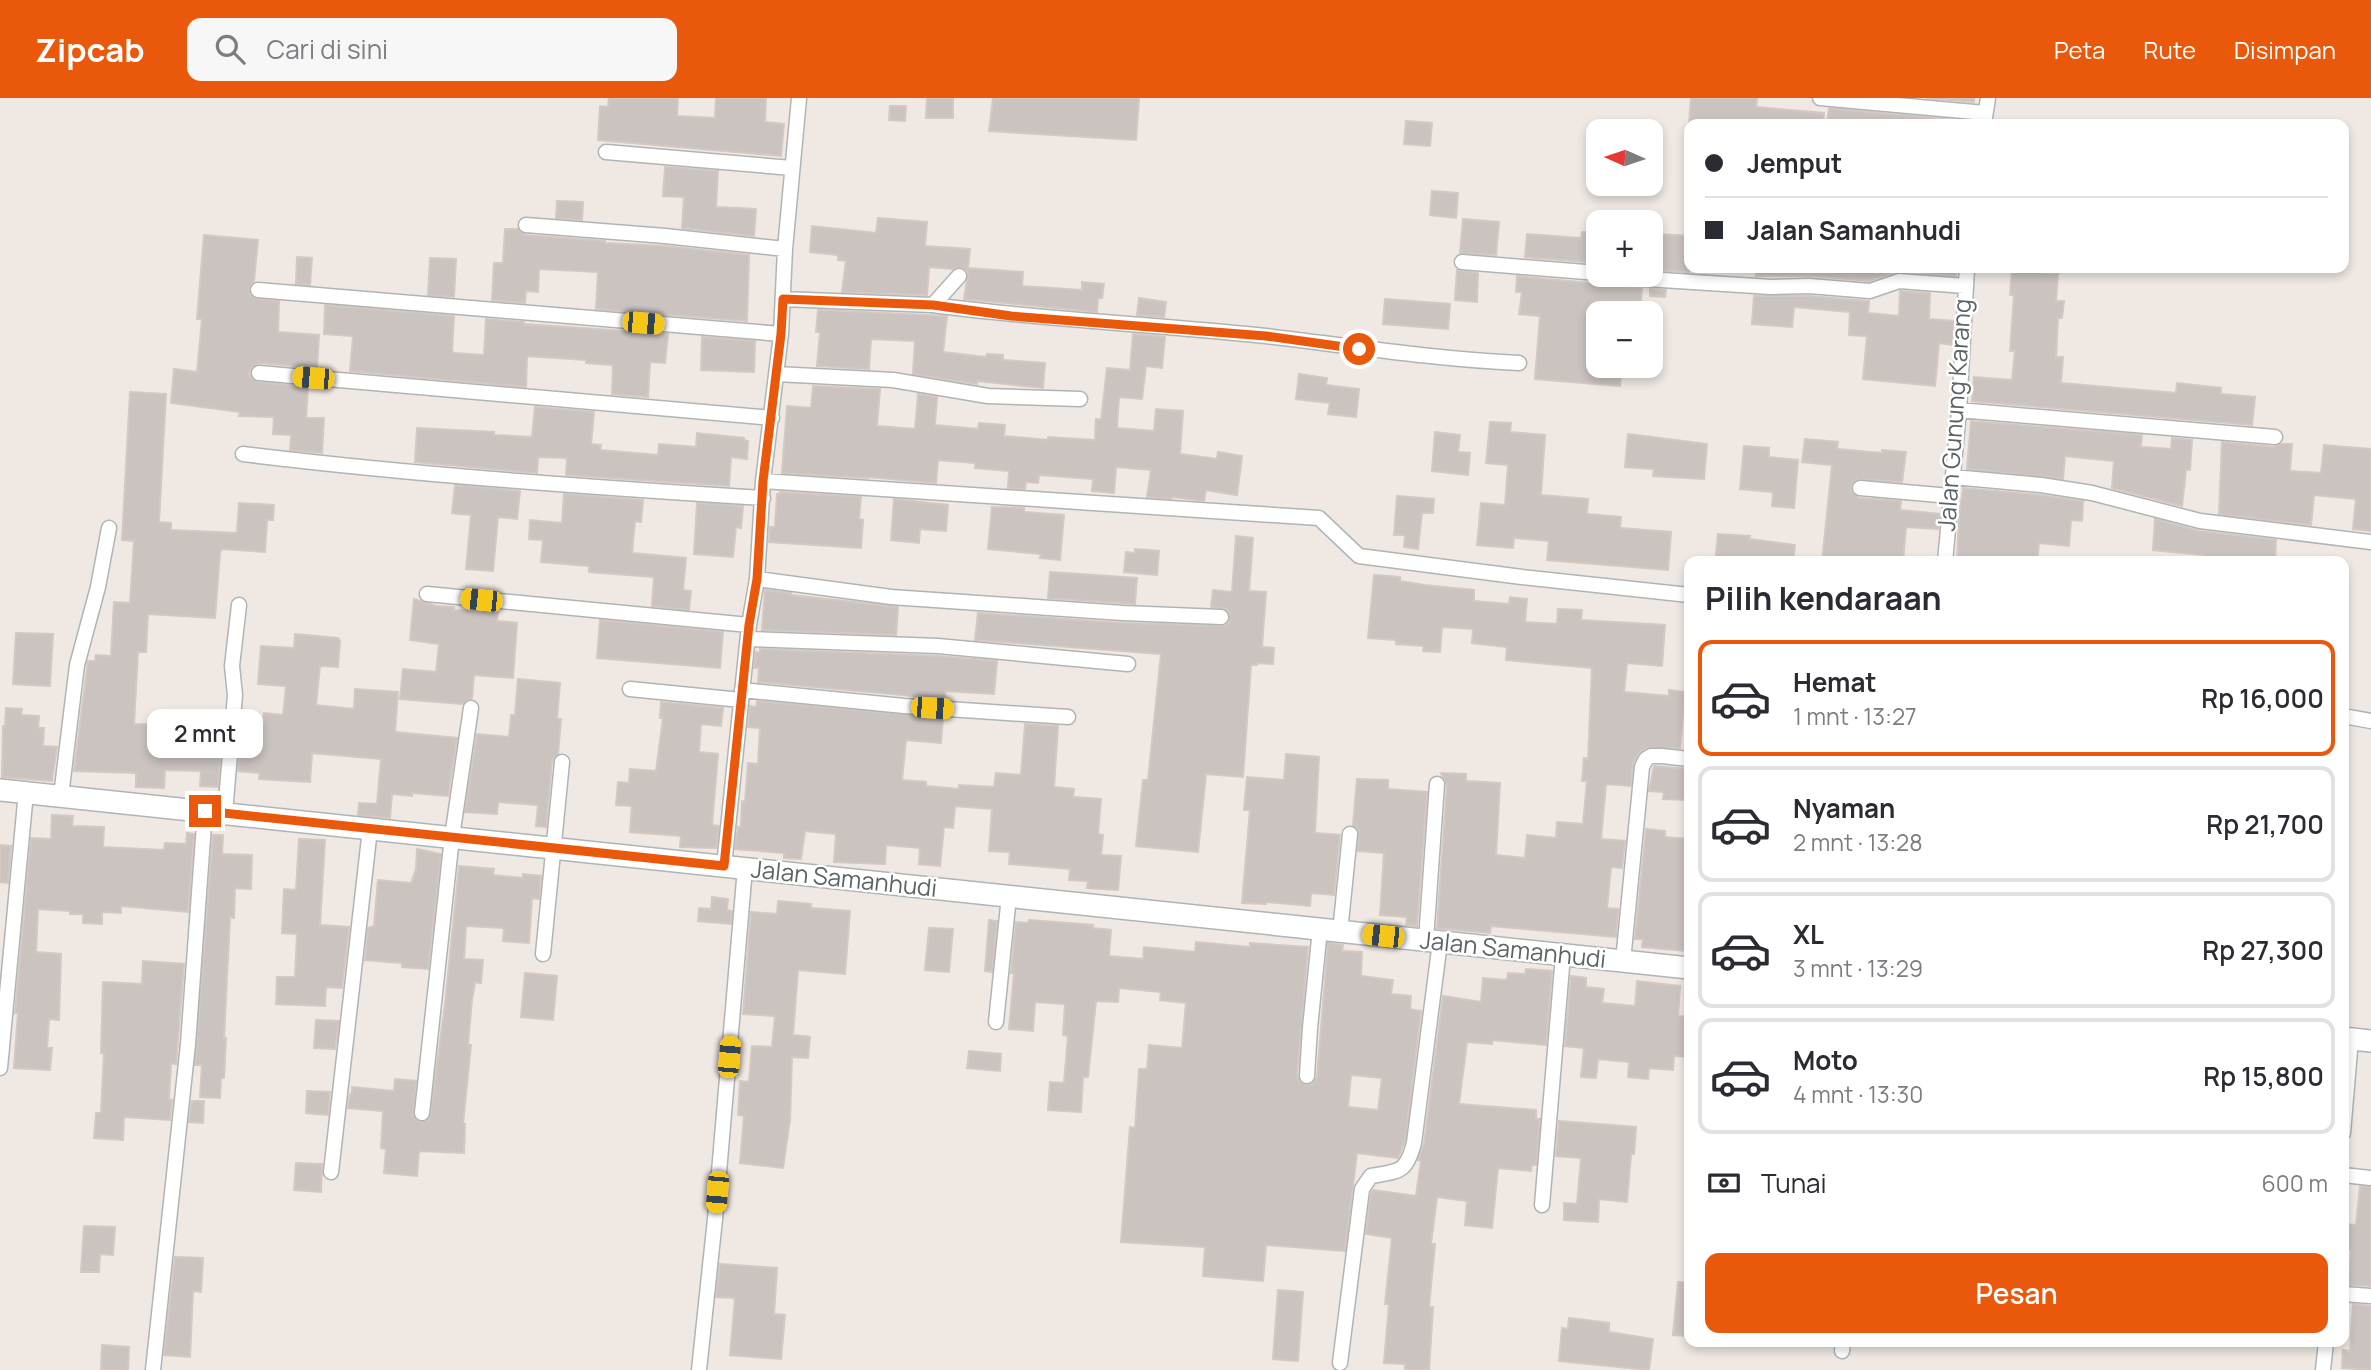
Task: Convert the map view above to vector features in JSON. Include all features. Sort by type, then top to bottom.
[{"type":"street","points":[[699,1370],[716,1205],[742,695],[757,579],[763,481],[781,334],[785,249],[799,98]]},
{"type":"street","points":[[1820,98],[1986,112]]},
{"type":"street","points":[[606,152],[792,168]]},
{"type":"street","points":[[526,225],[785,249]]},
{"type":"street","points":[[1462,262],[1586,272]]},
{"type":"street","name":"Jalan Gunung Karang","points":[[1945,556],[1959,410],[1966,273]]},
{"type":"street","points":[[933,305],[959,276]]},
{"type":"street","points":[[1663,280],[1870,291],[1899,281],[1965,286]]},
{"type":"street","points":[[258,290],[781,334]]},
{"type":"street","points":[[783,299],[933,305],[1011,316],[1266,336],[1464,360],[1519,363]]},
{"type":"street","points":[[259,373],[772,418]]},
{"type":"street","points":[[776,374],[893,380],[988,396],[1080,399]]},
{"type":"street","points":[[1959,410],[2275,437]]},
{"type":"street","points":[[243,454],[623,489],[763,498]]},
{"type":"street","points":[[1953,477],[2041,485],[2092,493],[2200,521],[2371,542]]},
{"type":"street","points":[[763,481],[1320,519],[1359,556],[1684,594]]},
{"type":"street","points":[[1860,488],[1950,496]]},
{"type":"street","points":[[61,796],[77,665],[98,587],[109,528]]},
{"type":"street","points":[[757,579],[891,597],[1221,617]]},
{"type":"street","points":[[427,594],[749,632],[1128,664]]},
{"type":"street","points":[[153,1370],[215,812],[235,695],[232,666],[239,605]]},
{"type":"street","points":[[630,689],[1068,717]]},
{"type":"street","points":[[422,1113],[452,837],[471,708]]},
{"type":"street","points":[[2349,717],[2371,722]]},
{"type":"street","points":[[1622,961],[1642,766],[1651,756],[1684,759]]},
{"type":"street","points":[[543,954],[562,762]]},
{"type":"street","points":[[1340,1363],[1362,1189],[1371,1176],[1401,1171],[1409,1163],[1414,1143],[1433,941],[1437,784]]},
{"type":"street","name":"Jalan Samanhudi","points":[[0,790],[1684,967]]},
{"type":"street","points":[[0,1068],[26,792]]},
{"type":"street","points":[[331,1172],[370,829]]},
{"type":"street","points":[[1307,1076],[1310,1028],[1350,834]]},
{"type":"street","points":[[996,1022],[1009,896]]},
{"type":"street","points":[[1542,1205],[1563,955]]},
{"type":"street","points":[[2349,1086],[2355,1039]]},
{"type":"street","points":[[2349,1176],[2371,1178]]},
{"type":"street","points":[[2349,1294],[2371,1296]]},
{"type":"street","points":[[2323,1370],[2325,1347]]},
{"type":"building","points":[[609,98],[678,98],[677,116],[715,118],[716,98],[766,98],[765,122],[784,124],[781,156],[598,140],[600,106],[608,107]]},
{"type":"building","points":[[927,98],[953,98],[953,118],[926,118]]},
{"type":"building","points":[[993,98],[1139,98],[1136,140],[989,131]]},
{"type":"building","points":[[1691,98],[1757,98],[1756,107],[1824,113],[1823,119],[1689,119]]},
{"type":"building","points":[[1926,98],[1974,98],[1974,102]]},
{"type":"building","points":[[890,106],[906,106],[905,121],[889,120]]},
{"type":"building","points":[[1829,108],[1941,119],[1828,119]]},
{"type":"building","points":[[1406,121],[1432,123],[1430,146],[1404,144]]},
{"type":"building","points":[[665,167],[718,171],[716,207],[756,209],[754,236],[682,228],[684,197],[663,196]]},
{"type":"building","points":[[1432,191],[1458,193],[1456,218],[1430,215]]},
{"type":"building","points":[[557,201],[583,202],[582,220],[556,218]]},
{"type":"building","points":[[878,218],[927,222],[925,246],[970,249],[968,268],[1023,272],[1022,286],[1082,290],[1082,282],[1104,284],[1102,298],[1098,298],[1097,312],[964,299],[968,274],[967,270],[960,267],[929,267],[927,295],[842,292],[846,261],[838,260],[838,255],[810,252],[812,226],[876,233]]},
{"type":"building","points":[[1463,219],[1499,222],[1496,255],[1460,253]]},
{"type":"building","points":[[505,229],[518,229],[525,235],[749,255],[747,321],[596,309],[598,272],[539,269],[538,292],[526,291],[525,303],[492,300],[494,263],[503,263]]},
{"type":"building","points":[[1582,232],[1586,232],[1586,262],[1525,257],[1527,234],[1581,238]]},
{"type":"building","points":[[1663,234],[1684,236],[1684,272],[1663,271]]},
{"type":"building","points":[[204,235],[258,240],[250,295],[257,299],[279,301],[278,332],[319,335],[317,368],[259,363],[252,367],[249,373],[257,382],[308,387],[306,418],[324,418],[322,453],[290,450],[291,435],[273,434],[274,417],[239,416],[240,412],[171,403],[174,369],[197,372],[202,319],[197,319]]},
{"type":"building","points":[[297,257],[312,258],[310,285],[296,284]]},
{"type":"building","points":[[430,258],[456,259],[454,297],[428,295]]},
{"type":"building","points":[[1457,270],[1478,273],[1477,302],[1455,300]]},
{"type":"building","points":[[1756,273],[1893,273],[1869,281],[1810,276],[1756,276]]},
{"type":"building","points":[[1922,273],[1956,273],[1956,276]]},
{"type":"building","points":[[2012,273],[2058,274],[2056,301],[2064,301],[2062,318],[2058,318],[2056,357],[2063,357],[2061,383],[2176,393],[2177,383],[2221,388],[2221,394],[2255,397],[2252,425],[1972,401],[1974,377],[2012,380],[2015,351],[2010,351],[2014,295],[2010,295]]},
{"type":"building","points":[[1517,276],[1586,283],[1586,287],[1642,288],[1641,301],[1586,301],[1586,378],[1621,378],[1620,386],[1535,379],[1540,316],[1519,314],[1522,292],[1516,292]]},
{"type":"building","points":[[1650,289],[1666,290],[1665,297],[1650,296]]},
{"type":"building","points":[[1900,291],[1930,293],[1929,319],[1954,321],[1953,345],[1939,343],[1935,386],[1863,379],[1867,336],[1849,335],[1850,312],[1794,307],[1792,327],[1752,324],[1754,296],[1809,296],[1869,301],[1868,313],[1899,316]]},
{"type":"building","points":[[1139,298],[1166,302],[1164,317],[1137,315]]},
{"type":"building","points":[[1385,299],[1450,304],[1448,329],[1383,324]]},
{"type":"building","points":[[325,305],[454,316],[452,352],[455,353],[484,355],[486,319],[668,334],[665,363],[650,362],[648,397],[612,394],[613,365],[586,363],[586,360],[527,356],[526,387],[350,371],[353,336],[324,334]]},
{"type":"building","points":[[818,310],[947,316],[943,352],[986,357],[987,354],[1003,355],[1003,360],[1045,363],[1043,388],[977,381],[977,384],[913,374],[915,341],[871,339],[869,369],[817,366],[820,332],[816,332]]},
{"type":"building","points":[[1133,334],[1165,337],[1162,368],[1146,366],[1142,399],[1119,397],[1117,428],[1154,431],[1156,409],[1183,411],[1180,454],[1217,459],[1218,452],[1242,456],[1237,495],[1206,490],[1204,501],[1147,497],[1151,470],[1116,467],[1114,493],[1092,491],[1093,479],[1039,475],[1038,483],[1026,482],[1025,489],[1008,488],[1009,471],[975,468],[975,463],[938,460],[936,483],[782,473],[787,406],[811,408],[813,386],[880,389],[877,426],[915,429],[918,394],[937,397],[935,425],[978,429],[979,423],[1005,425],[1004,436],[1095,440],[1096,419],[1101,420],[1107,368],[1130,370]]},
{"type":"building","points":[[702,337],[755,341],[754,372],[701,370]]},
{"type":"building","points":[[1299,374],[1327,378],[1326,385],[1359,389],[1356,417],[1328,414],[1330,403],[1296,399]]},
{"type":"building","points":[[130,392],[166,394],[159,522],[171,523],[171,530],[237,533],[239,503],[274,505],[273,520],[267,520],[265,552],[222,549],[215,618],[148,614],[146,652],[138,652],[134,724],[174,725],[174,714],[199,716],[198,733],[222,734],[218,787],[200,786],[201,771],[165,770],[164,788],[136,787],[136,773],[74,771],[88,661],[95,661],[96,655],[111,656],[114,602],[130,603],[134,541],[122,540]]},
{"type":"building","points":[[535,407],[594,412],[591,444],[601,445],[600,450],[658,455],[659,444],[696,447],[697,433],[744,438],[748,441],[747,459],[731,457],[729,486],[566,475],[567,458],[538,457],[537,473],[415,462],[417,428],[532,437]]},
{"type":"building","points":[[1971,421],[2142,435],[2141,447],[2171,449],[2172,438],[2192,440],[2190,470],[2186,470],[2182,506],[2112,488],[2114,461],[2065,456],[2063,479],[1967,469]]},
{"type":"building","points":[[1490,422],[1511,423],[1510,432],[1545,435],[1541,495],[1588,499],[1587,514],[1621,517],[1620,528],[1671,532],[1668,570],[1547,560],[1549,541],[1514,538],[1513,548],[1477,545],[1481,503],[1505,505],[1508,465],[1486,463]]},
{"type":"building","points":[[1435,432],[1460,435],[1458,452],[1470,453],[1468,475],[1432,471]]},
{"type":"building","points":[[1628,434],[1707,444],[1704,479],[1653,476],[1654,469],[1625,467]]},
{"type":"building","points":[[1805,439],[1838,442],[1837,449],[1906,452],[1902,482],[1857,479],[1852,483],[1851,491],[1859,498],[1901,501],[1900,510],[1940,514],[1938,529],[1906,527],[1904,556],[1823,556],[1832,465],[1802,462]]},
{"type":"building","points":[[2222,442],[2274,447],[2292,444],[2290,471],[2321,473],[2324,445],[2371,449],[2371,531],[2353,529],[2356,499],[2314,495],[2311,525],[2219,514]]},
{"type":"building","points":[[1744,446],[1769,448],[1769,457],[1798,460],[1794,508],[1772,506],[1773,492],[1740,489]]},
{"type":"building","points":[[455,485],[520,491],[517,519],[498,517],[493,571],[466,569],[471,515],[452,513]]},
{"type":"building","points":[[1963,488],[2083,501],[2082,521],[2071,520],[2069,546],[2039,543],[2038,556],[1957,556]]},
{"type":"building","points":[[780,492],[861,497],[861,548],[769,542],[770,527],[775,527],[777,494]]},
{"type":"building","points":[[564,494],[643,500],[641,522],[635,521],[632,553],[686,558],[683,590],[691,591],[689,610],[652,606],[654,577],[589,572],[589,566],[541,562],[543,540],[529,539],[530,520],[562,523]]},
{"type":"building","points":[[1397,496],[1434,499],[1433,513],[1422,513],[1418,549],[1404,547],[1405,535],[1394,535]]},
{"type":"building","points":[[894,499],[948,505],[946,531],[920,529],[919,543],[891,540]]},
{"type":"building","points":[[697,503],[743,506],[741,528],[736,527],[733,557],[694,554]]},
{"type":"building","points":[[992,507],[1024,508],[1024,512],[1064,515],[1060,560],[1040,558],[1041,554],[988,549]]},
{"type":"building","points":[[2155,519],[2199,531],[2276,540],[2275,556],[2204,556],[2153,550]]},
{"type":"building","points":[[1718,534],[1750,536],[1749,539],[1795,545],[1794,556],[1716,556]]},
{"type":"building","points":[[1236,536],[1253,538],[1249,591],[1266,592],[1262,647],[1274,648],[1273,664],[1251,665],[1243,777],[1206,774],[1198,852],[1136,846],[1143,780],[1148,780],[1161,654],[975,640],[978,613],[1123,623],[1225,626],[1229,622],[1230,613],[1226,609],[1211,607],[1213,590],[1232,592]]},
{"type":"building","points":[[1135,549],[1159,551],[1157,575],[1124,572],[1126,552],[1135,553]]},
{"type":"building","points":[[1050,572],[1137,578],[1135,604],[1048,598]]},
{"type":"building","points":[[1374,575],[1400,577],[1400,581],[1424,585],[1474,590],[1474,601],[1509,604],[1510,597],[1527,599],[1525,622],[1557,624],[1558,609],[1582,610],[1581,620],[1665,625],[1662,666],[1627,663],[1624,692],[1669,696],[1669,690],[1684,692],[1680,748],[1646,748],[1638,754],[1633,763],[1631,786],[1606,784],[1601,839],[1625,841],[1622,868],[1611,867],[1607,908],[1618,909],[1616,937],[1491,926],[1490,933],[1437,928],[1447,785],[1441,773],[1466,774],[1466,781],[1500,783],[1496,855],[1525,858],[1527,835],[1556,838],[1557,822],[1583,824],[1587,781],[1582,781],[1584,758],[1588,759],[1592,668],[1506,660],[1507,647],[1472,643],[1473,629],[1442,627],[1440,652],[1423,651],[1424,646],[1396,644],[1396,640],[1368,638]]},
{"type":"building","points":[[765,590],[898,607],[896,635],[762,630]]},
{"type":"building","points":[[414,599],[436,606],[454,607],[454,610],[498,613],[497,621],[517,623],[513,678],[474,675],[472,698],[463,704],[400,699],[403,669],[436,672],[439,644],[410,640]]},
{"type":"building","points":[[600,620],[723,632],[720,668],[597,658]]},
{"type":"building","points":[[16,633],[53,634],[50,686],[13,684]]},
{"type":"building","points":[[295,634],[338,638],[340,641],[338,667],[320,666],[316,705],[354,709],[355,689],[398,692],[395,732],[457,738],[448,796],[392,794],[390,818],[358,815],[359,803],[377,804],[381,759],[312,753],[310,782],[259,779],[260,773],[238,771],[242,723],[263,724],[264,713],[283,715],[286,686],[258,684],[261,646],[294,648]]},
{"type":"building","points":[[760,649],[997,661],[994,694],[945,691],[945,699],[758,682],[759,668],[754,668],[756,652],[760,653]]},
{"type":"building","points":[[518,679],[560,683],[558,754],[552,761],[546,827],[536,826],[538,805],[498,802],[497,814],[465,812],[477,734],[509,737],[511,715],[515,715]]},
{"type":"building","points":[[757,701],[943,718],[941,743],[906,740],[902,780],[926,782],[926,786],[959,789],[959,785],[994,787],[996,773],[1021,775],[1025,724],[1058,726],[1054,787],[1074,789],[1073,797],[1101,799],[1098,834],[1103,835],[1101,855],[1121,856],[1118,890],[1087,888],[1088,881],[1069,880],[1070,869],[1009,864],[1010,852],[989,851],[992,809],[955,806],[953,828],[944,827],[940,866],[919,864],[920,848],[886,845],[885,864],[834,862],[836,834],[805,831],[801,859],[784,858],[784,853],[735,849],[738,827],[741,827],[742,801],[745,802],[748,763],[758,764],[760,728],[748,727],[750,706],[756,707]]},
{"type":"building","points":[[661,702],[723,708],[721,726],[701,724],[699,752],[718,754],[712,825],[719,826],[716,848],[680,847],[681,836],[630,832],[632,806],[616,805],[618,782],[629,783],[630,769],[656,771],[663,718],[660,718]]},
{"type":"building","points":[[6,708],[22,709],[21,715],[39,716],[38,728],[44,728],[43,746],[57,747],[52,781],[2,777]]},
{"type":"building","points":[[1286,754],[1319,757],[1315,833],[1340,835],[1334,895],[1311,893],[1310,906],[1242,903],[1250,810],[1244,810],[1247,777],[1284,780]]},
{"type":"building","points":[[1654,766],[1684,769],[1684,800],[1663,799],[1664,792],[1649,791]]},
{"type":"building","points":[[1357,779],[1388,780],[1388,789],[1427,792],[1417,926],[1406,925],[1407,917],[1380,915],[1384,853],[1358,851],[1359,831],[1353,825]]},
{"type":"building","points":[[52,815],[73,816],[72,826],[104,827],[103,847],[164,850],[165,843],[186,844],[187,833],[194,834],[188,912],[121,906],[121,913],[102,912],[102,924],[83,923],[83,914],[38,909],[36,952],[61,954],[59,1020],[49,1019],[47,1048],[52,1048],[50,1070],[14,1068],[18,1013],[15,1013],[31,838],[51,839]]},
{"type":"building","points":[[1646,829],[1665,831],[1665,837],[1684,839],[1684,951],[1642,947],[1643,939],[1635,939]]},
{"type":"building","points":[[213,835],[223,835],[222,854],[252,855],[251,889],[235,888],[234,918],[230,917],[224,1078],[221,1078],[220,1098],[200,1097],[202,1065],[195,1065]]},
{"type":"building","points":[[299,839],[325,840],[320,925],[349,927],[342,988],[326,987],[325,1006],[276,1004],[277,977],[295,977],[297,934],[282,933],[284,889],[296,890]]},
{"type":"building","points":[[0,845],[11,846],[8,883],[0,882]]},
{"type":"building","points":[[417,849],[441,854],[428,969],[402,967],[402,963],[365,960],[368,928],[374,926],[378,880],[411,883],[416,869]]},
{"type":"building","points":[[459,866],[494,869],[493,875],[523,878],[523,874],[541,876],[539,899],[532,898],[529,943],[503,941],[504,928],[466,926],[464,959],[483,960],[481,983],[475,982],[472,1000],[468,1045],[471,1045],[463,1124],[464,1153],[419,1151],[417,1176],[384,1173],[386,1149],[381,1148],[383,1111],[348,1108],[350,1094],[352,1087],[394,1091],[395,1079],[416,1081],[413,1116],[420,1122],[430,1118]]},
{"type":"building","points":[[712,897],[728,899],[727,910],[732,911],[731,924],[698,921],[699,908],[711,909]]},
{"type":"building","points":[[778,901],[811,904],[811,908],[850,911],[845,974],[798,970],[793,1035],[810,1037],[808,1058],[792,1057],[790,1120],[783,1168],[740,1163],[744,1116],[738,1115],[740,1081],[749,1082],[752,1046],[772,1047],[775,1016],[743,1014],[751,912],[777,914]]},
{"type":"building","points":[[989,920],[997,921],[992,972],[985,971]]},
{"type":"building","points":[[1029,920],[1093,925],[1092,928],[1111,930],[1109,956],[1143,959],[1144,947],[1195,952],[1196,942],[1250,947],[1250,943],[1308,947],[1297,1075],[1299,1081],[1306,1085],[1312,1084],[1317,1077],[1328,943],[1343,945],[1342,951],[1362,952],[1361,976],[1393,980],[1391,994],[1411,996],[1410,1009],[1421,1011],[1405,1141],[1398,1158],[1357,1153],[1345,1251],[1266,1245],[1263,1281],[1203,1276],[1205,1247],[1121,1242],[1130,1127],[1135,1128],[1139,1069],[1147,1069],[1149,1045],[1182,1048],[1186,1003],[1160,1000],[1161,992],[1119,988],[1118,1002],[1096,1001],[1088,1077],[1083,1077],[1081,1112],[1048,1110],[1050,1082],[1064,1083],[1068,1036],[1063,1035],[1065,1004],[1035,1002],[1033,1031],[1009,1029],[1016,922],[1028,923]],"holes":[[[1351,1075],[1382,1078],[1378,1110],[1348,1107]]]},
{"type":"building","points":[[929,928],[953,929],[949,972],[925,970]]},
{"type":"building","points":[[143,961],[184,964],[176,1064],[171,1063],[170,1120],[124,1117],[123,1140],[94,1138],[96,1113],[101,1113],[103,982],[142,984]]},
{"type":"building","points":[[1526,969],[1552,971],[1546,1045],[1492,1040],[1492,1044],[1467,1042],[1459,1104],[1536,1110],[1536,1119],[1540,1119],[1536,1165],[1532,1165],[1531,1171],[1498,1168],[1492,1228],[1465,1225],[1467,1201],[1437,1197],[1431,1244],[1435,1244],[1429,1307],[1433,1307],[1429,1370],[1405,1370],[1405,1364],[1384,1363],[1389,1304],[1385,1304],[1392,1238],[1366,1234],[1371,1193],[1373,1190],[1416,1196],[1421,1161],[1418,1160],[1424,1144],[1443,996],[1481,1002],[1483,978],[1507,980],[1508,973],[1525,974]]},
{"type":"building","points":[[525,973],[557,976],[553,1020],[521,1017]]},
{"type":"building","points":[[1571,976],[1586,978],[1586,987],[1604,989],[1602,1003],[1635,1006],[1637,981],[1680,986],[1678,1016],[1684,1017],[1684,1057],[1674,1056],[1673,1070],[1649,1068],[1648,1079],[1628,1077],[1629,1062],[1598,1059],[1596,1078],[1581,1077],[1584,1048],[1565,1046]]},
{"type":"building","points":[[316,1020],[339,1021],[335,1049],[314,1048]]},
{"type":"building","points":[[969,1051],[1001,1054],[1000,1071],[967,1068]]},
{"type":"building","points":[[307,1091],[330,1092],[328,1115],[306,1113]]},
{"type":"building","points":[[192,1101],[204,1101],[203,1123],[189,1122]]},
{"type":"building","points":[[1559,1121],[1636,1127],[1627,1202],[1599,1199],[1598,1222],[1564,1220],[1564,1203],[1577,1204],[1581,1158],[1556,1156]]},
{"type":"building","points":[[296,1163],[322,1164],[321,1192],[294,1190]]},
{"type":"building","points":[[2360,1186],[2371,1187],[2371,1286],[2349,1285],[2349,1224],[2356,1225]]},
{"type":"building","points":[[84,1226],[115,1227],[113,1255],[100,1254],[99,1272],[81,1272]]},
{"type":"building","points":[[175,1257],[203,1258],[201,1292],[193,1291],[190,1357],[164,1355]]},
{"type":"building","points":[[720,1264],[777,1268],[774,1314],[785,1315],[781,1359],[730,1355],[735,1298],[716,1297]]},
{"type":"building","points":[[1678,1282],[1684,1283],[1684,1336],[1673,1335]]},
{"type":"building","points":[[1278,1290],[1303,1292],[1298,1361],[1273,1359]]},
{"type":"building","points":[[2353,1304],[2371,1306],[2371,1370],[2342,1368],[2343,1350],[2350,1351]]},
{"type":"building","points":[[1569,1318],[1609,1323],[1609,1332],[1653,1339],[1649,1370],[1559,1361],[1562,1328],[1568,1329]]},
{"type":"building","points":[[102,1345],[129,1347],[128,1370],[101,1370]]},
{"type":"route","points":[[205,811],[724,866],[749,625],[757,579],[763,481],[783,299],[933,305],[1011,316],[1266,336],[1359,349]]}]
